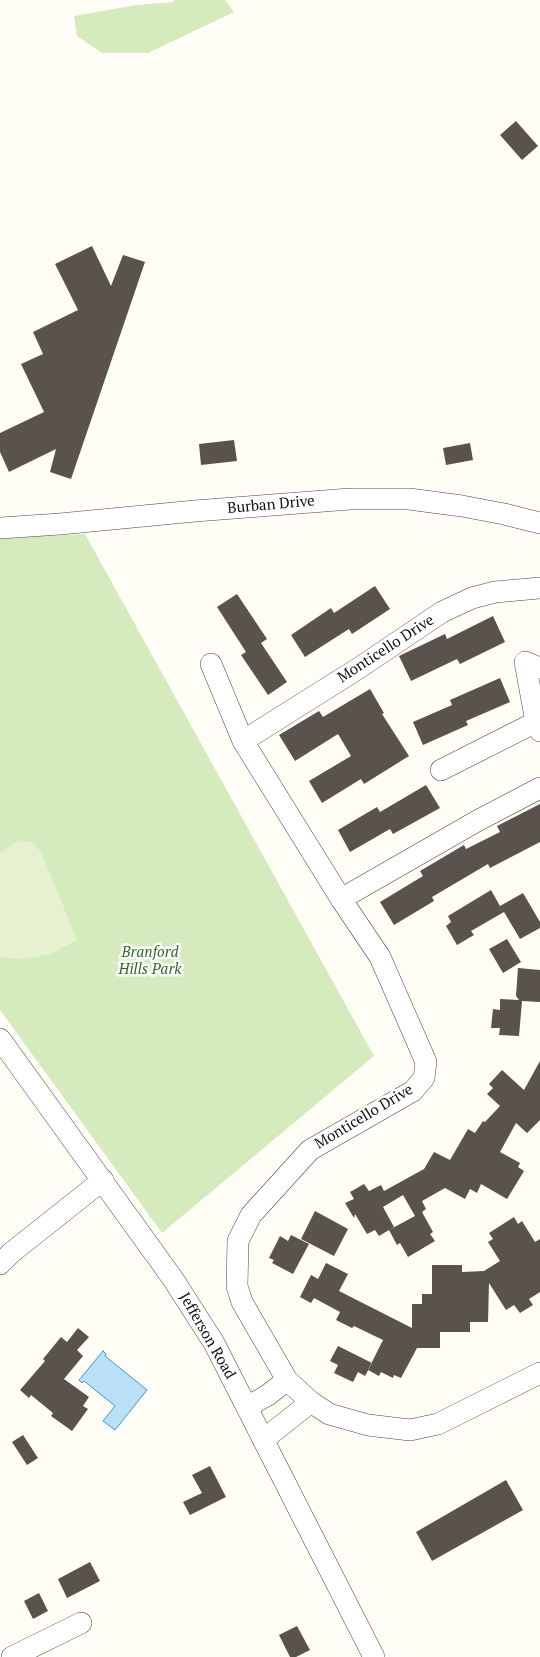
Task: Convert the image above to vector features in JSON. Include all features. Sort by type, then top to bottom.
[{"type":"street","name":"Burban Drive","points":[[0,528],[350,500],[409,499],[470,508],[540,523]]},
{"type":"street","name":"Monticello Drive","points":[[242,741],[359,668],[442,612],[472,598],[495,592],[540,588]]},
{"type":"street","points":[[441,770],[538,727],[525,662],[540,668]]},
{"type":"street","name":"Monticello Drive","points":[[211,664],[242,741],[341,899],[380,956],[426,1062],[424,1078],[413,1091],[310,1150],[251,1215],[238,1241],[237,1286],[242,1302],[288,1380],[311,1402],[329,1414],[368,1425],[410,1430],[438,1424],[540,1373]]},
{"type":"street","points":[[341,899],[477,821],[540,788]]},
{"type":"street","name":"Jefferson Road","points":[[0,1039],[173,1278],[214,1344],[374,1657]]},
{"type":"street","points":[[0,1264],[11,1253],[103,1180]]},
{"type":"street","points":[[247,1407],[273,1392],[288,1380]]},
{"type":"street","points":[[263,1440],[311,1402]]},
{"type":"street","points":[[12,1657],[81,1623]]},
{"type":"green space","points":[[174,0],[225,0],[234,12],[148,53],[102,53],[77,36],[74,16],[137,5],[174,2]]},
{"type":"green space","name":"Branford Hills Park","points":[[85,534],[374,1056],[162,1233],[0,1010],[0,538]]},
{"type":"green space","points":[[20,840],[34,843],[42,854],[77,940],[51,954],[23,959],[0,957],[0,853]]},
{"type":"water","points":[[103,1351],[106,1354],[105,1356],[147,1390],[115,1430],[103,1421],[115,1406],[84,1381],[82,1383],[79,1380]]},
{"type":"building","points":[[516,121],[538,146],[522,160],[500,135]]},
{"type":"building","points":[[92,246],[111,286],[123,255],[145,262],[71,479],[50,472],[56,449],[9,472],[0,452],[0,433],[44,412],[21,364],[43,354],[33,332],[78,310],[55,264]]},
{"type":"building","points":[[234,440],[237,461],[201,465],[199,444]]},
{"type":"building","points":[[470,443],[473,460],[446,465],[443,448]]},
{"type":"building","points":[[375,586],[390,609],[352,634],[349,629],[305,657],[291,635],[331,608],[334,613]]},
{"type":"building","points":[[237,594],[267,639],[261,643],[287,682],[268,695],[241,655],[246,652],[217,607]]},
{"type":"building","points":[[493,616],[505,642],[460,664],[457,659],[411,681],[399,656],[445,634],[447,639]]},
{"type":"building","points":[[500,678],[510,702],[466,721],[468,725],[423,745],[413,722],[452,705],[450,700]]},
{"type":"building","points":[[370,689],[384,713],[382,714],[409,756],[364,784],[361,779],[322,803],[309,781],[351,756],[338,734],[295,761],[279,735],[319,711],[323,717]]},
{"type":"building","points":[[426,785],[440,808],[393,834],[390,829],[350,852],[338,830],[377,807],[380,812]]},
{"type":"building","points":[[540,804],[540,842],[490,868],[488,864],[432,897],[434,901],[394,925],[380,902],[423,876],[420,871],[464,845],[466,849],[500,832],[497,826]]},
{"type":"building","points":[[491,890],[500,906],[523,893],[540,922],[540,928],[520,939],[504,912],[471,931],[474,935],[457,945],[446,926],[451,922],[448,916]]},
{"type":"building","points":[[507,939],[521,962],[503,973],[489,949]]},
{"type":"building","points":[[518,968],[540,970],[540,1002],[522,1001],[519,1036],[499,1035],[500,1028],[491,1028],[493,1009],[500,1010],[500,999],[519,1000],[516,996]]},
{"type":"building","points":[[540,1061],[540,1120],[527,1133],[516,1123],[500,1152],[520,1163],[518,1167],[524,1171],[507,1199],[481,1184],[477,1193],[470,1189],[465,1199],[445,1188],[422,1201],[426,1209],[422,1212],[433,1232],[430,1234],[435,1241],[408,1257],[400,1243],[397,1245],[389,1230],[379,1236],[375,1230],[367,1234],[355,1214],[354,1218],[345,1203],[354,1199],[350,1192],[364,1184],[369,1191],[381,1185],[384,1191],[424,1169],[434,1152],[450,1160],[468,1129],[475,1133],[483,1121],[485,1122],[500,1106],[487,1094],[493,1088],[489,1084],[502,1070],[524,1090]],"holes":[[[403,1195],[415,1216],[389,1230],[394,1227],[383,1207]]]},
{"type":"building","points":[[315,1211],[348,1229],[334,1256],[301,1239]]},
{"type":"building","points":[[514,1217],[518,1224],[522,1221],[535,1242],[540,1239],[540,1292],[529,1299],[533,1305],[520,1313],[514,1305],[506,1310],[489,1283],[488,1322],[470,1322],[470,1332],[440,1332],[440,1348],[417,1348],[401,1378],[394,1375],[393,1378],[381,1372],[379,1376],[368,1370],[383,1340],[354,1326],[352,1328],[336,1320],[340,1312],[314,1298],[311,1303],[300,1297],[311,1275],[318,1279],[326,1263],[348,1274],[339,1291],[412,1328],[412,1304],[422,1304],[422,1294],[432,1294],[432,1265],[462,1265],[462,1272],[484,1271],[500,1261],[488,1242],[493,1239],[489,1233]]},
{"type":"building","points":[[291,1235],[309,1244],[293,1274],[272,1263],[274,1260],[269,1258],[280,1236],[288,1241]]},
{"type":"building","points":[[78,1328],[89,1337],[77,1350],[83,1356],[64,1379],[89,1397],[83,1406],[88,1409],[72,1431],[51,1416],[53,1413],[31,1395],[29,1398],[20,1390],[45,1361],[43,1359],[61,1337],[67,1342]]},
{"type":"building","points":[[338,1346],[372,1363],[365,1376],[358,1372],[353,1382],[334,1373],[338,1365],[330,1361]]},
{"type":"building","points":[[23,1435],[38,1458],[27,1465],[12,1442]]},
{"type":"building","points":[[210,1466],[226,1497],[190,1515],[183,1502],[202,1493],[192,1475]]},
{"type":"building","points":[[506,1480],[523,1510],[432,1561],[416,1532]]},
{"type":"building","points":[[90,1562],[100,1581],[67,1598],[58,1579]]},
{"type":"building","points":[[39,1593],[48,1611],[33,1619],[24,1601]]},
{"type":"building","points":[[297,1626],[310,1650],[296,1657],[290,1657],[279,1635]]}]
